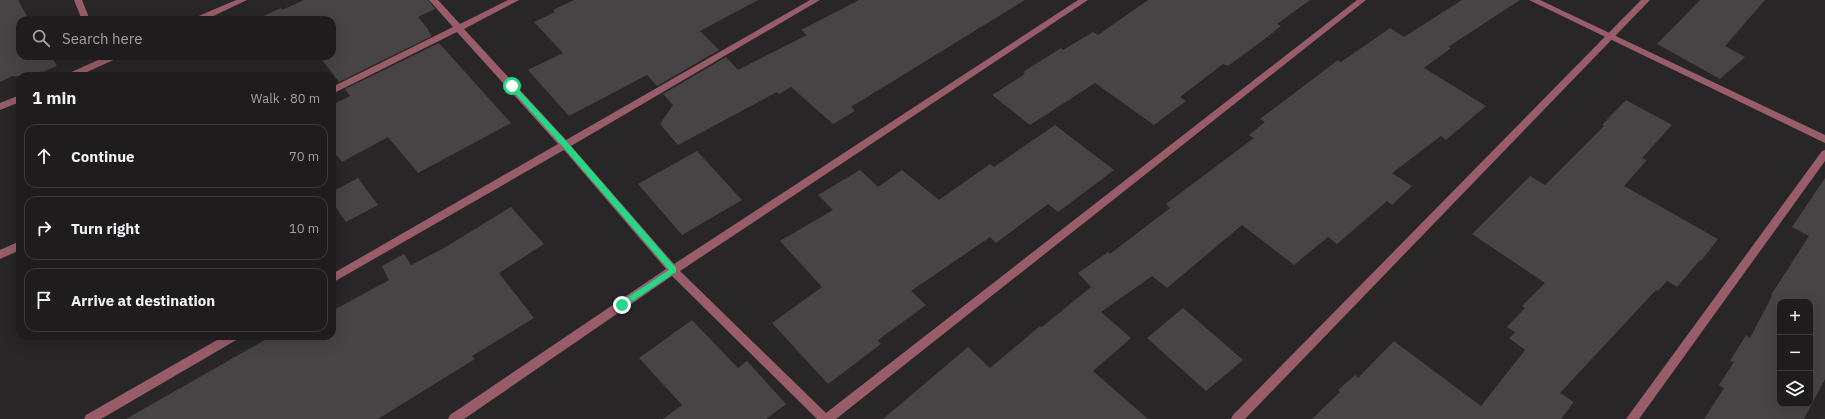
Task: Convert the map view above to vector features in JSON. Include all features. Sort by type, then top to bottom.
[{"type":"street","points":[[78,0],[84,16]]},
{"type":"street","points":[[206,16],[243,0]]},
{"type":"street","points":[[433,0],[565,145],[673,270],[826,419],[1362,0]]},
{"type":"street","points":[[336,89],[515,0]]},
{"type":"street","points":[[336,277],[816,0]]},
{"type":"street","points":[[454,419],[673,270],[1084,0]]},
{"type":"street","points":[[1533,0],[1825,139]]},
{"type":"street","points":[[1237,419],[1646,0]]},
{"type":"street","points":[[77,72],[99,60]]},
{"type":"street","points":[[0,107],[16,100]]},
{"type":"street","points":[[1632,419],[1825,154]]},
{"type":"street","points":[[0,255],[16,248]]},
{"type":"street","points":[[90,419],[227,340]]},
{"type":"building","points":[[0,0],[18,0],[27,16],[16,16],[16,60],[53,60],[57,66],[43,72],[16,72],[16,76],[0,82]]},
{"type":"building","points":[[304,0],[428,0],[435,9],[418,17],[432,36],[339,82],[336,78],[336,72],[331,72],[322,60],[336,60],[336,16],[264,16],[281,8],[282,10]]},
{"type":"building","points":[[574,0],[758,0],[700,31],[719,50],[657,86],[647,75],[569,116],[528,70],[563,53],[534,22],[555,12],[553,10]]},
{"type":"building","points":[[859,0],[1025,0],[851,107],[855,111],[833,124],[791,87],[779,94],[777,92],[678,145],[660,124],[673,105],[663,94],[726,57],[738,70],[807,35],[801,30]]},
{"type":"building","points":[[1148,0],[1310,0],[1277,24],[1281,26],[1266,38],[1228,66],[1223,64],[1180,97],[1186,101],[1154,125],[1095,83],[1030,125],[992,95],[1025,74],[1023,72],[1061,48],[1063,50],[1093,32],[1098,35]]},
{"type":"building","points":[[1462,0],[1520,0],[1448,47],[1451,48],[1424,68],[1486,106],[1446,140],[1441,136],[1392,173],[1412,186],[1392,205],[1387,201],[1337,244],[1328,237],[1294,265],[1242,225],[1167,288],[1152,276],[1101,312],[1131,338],[1093,371],[1148,419],[883,419],[968,347],[990,368],[1040,326],[1042,327],[1091,287],[1078,273],[1108,252],[1110,254],[1170,208],[1166,204],[1254,138],[1249,135],[1265,122],[1260,119],[1338,60],[1341,62],[1390,28],[1404,37]]},
{"type":"building","points":[[1700,0],[1765,0],[1725,46],[1745,57],[1720,79],[1657,44]]},
{"type":"building","points":[[439,43],[511,123],[418,173],[388,137],[342,162],[336,154],[336,103],[350,96],[345,89]]},
{"type":"building","points":[[1626,100],[1672,125],[1642,158],[1647,160],[1624,186],[1718,239],[1701,261],[1700,260],[1677,287],[1667,281],[1658,291],[1656,290],[1560,393],[1574,402],[1561,419],[1312,419],[1340,392],[1338,390],[1355,375],[1358,378],[1394,341],[1481,406],[1525,350],[1509,338],[1515,332],[1507,327],[1525,308],[1522,306],[1545,283],[1472,234],[1530,176],[1545,185],[1604,126],[1602,125]]},
{"type":"building","points":[[1055,125],[1114,170],[1058,212],[1048,204],[996,243],[990,237],[911,291],[926,305],[878,340],[881,344],[828,384],[772,323],[822,287],[780,241],[833,210],[818,195],[860,170],[878,187],[902,170],[939,200],[990,164],[994,167]]},
{"type":"building","points":[[697,151],[742,200],[682,235],[638,184]]},
{"type":"building","points":[[358,178],[378,205],[346,222],[336,208],[336,190]]},
{"type":"building","points":[[1825,178],[1825,379],[1813,402],[1813,299],[1777,299],[1777,407],[1810,407],[1804,419],[1704,419],[1724,388],[1719,385],[1734,362],[1730,361],[1746,335],[1750,338],[1772,296],[1771,295],[1809,236],[1792,227]]},
{"type":"building","points":[[511,207],[544,244],[499,273],[534,318],[472,356],[475,359],[378,419],[126,419],[265,340],[336,340],[336,309],[389,280],[382,266],[404,254],[411,265],[444,248]]},
{"type":"building","points":[[1183,308],[1243,360],[1206,391],[1147,338]]},
{"type":"building","points":[[692,320],[738,368],[747,361],[786,404],[766,419],[663,419],[682,405],[639,358]]},
{"type":"route","points":[[512,86],[673,270],[622,305]]}]
